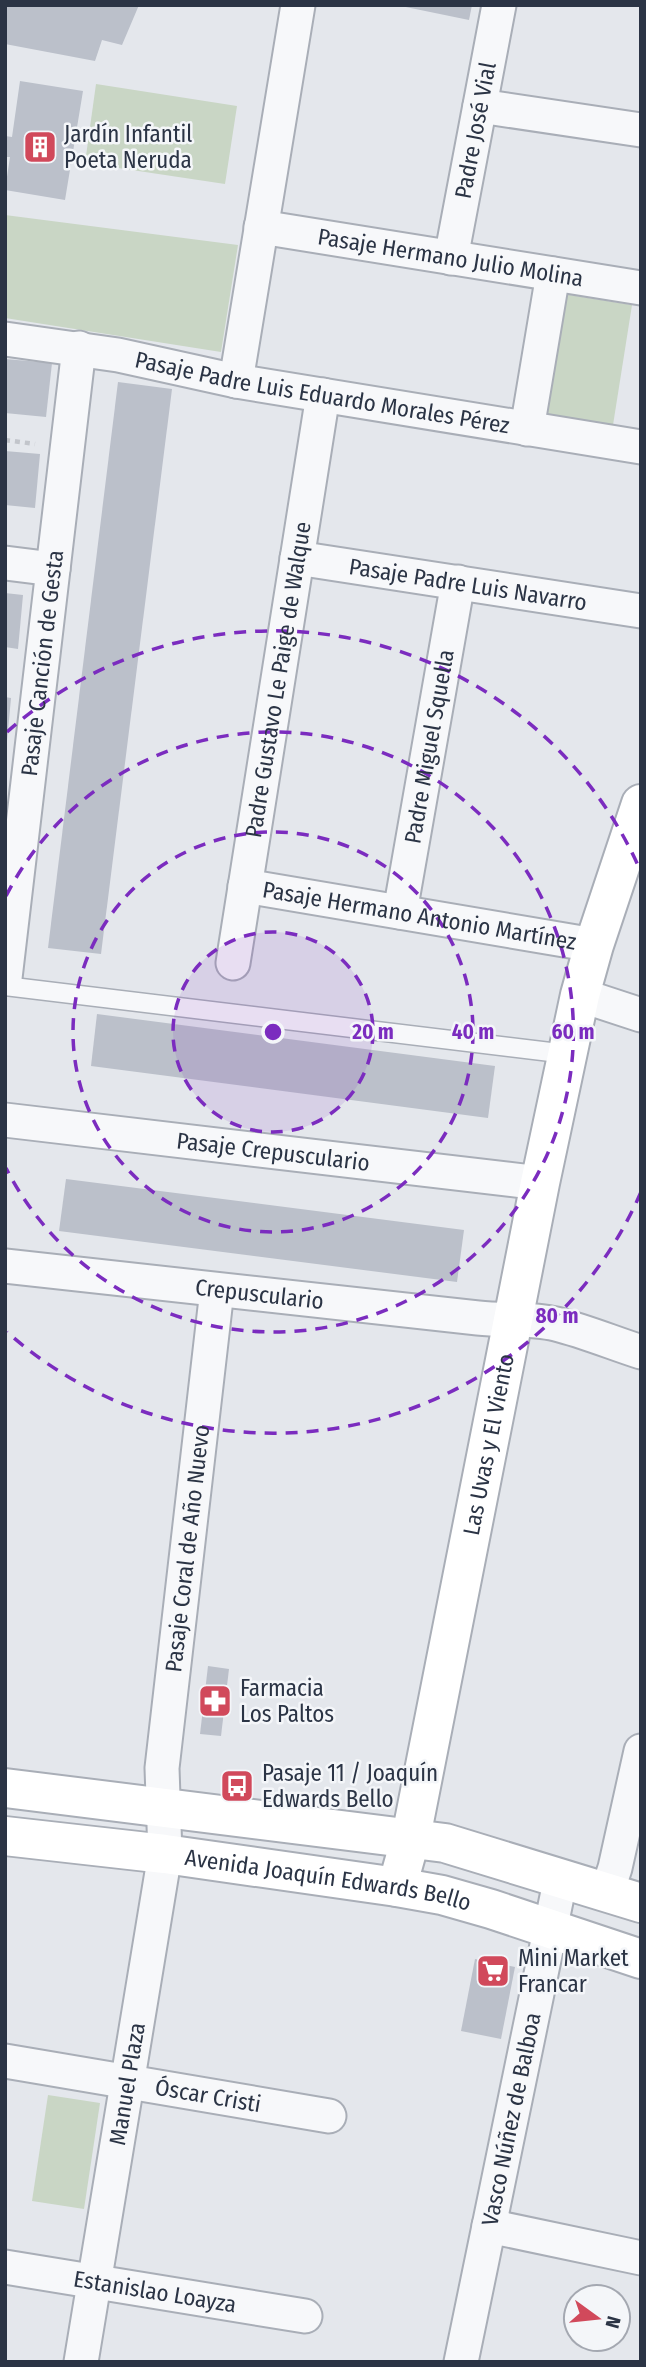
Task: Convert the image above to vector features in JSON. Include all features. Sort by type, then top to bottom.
[{"type":"street","points":[[236,381],[298,5]]},
{"type":"street","name":"Padre José Vial","points":[[451,258],[499,5]]},
{"type":"street","points":[[480,106],[641,130]]},
{"type":"street","name":"Pasaje Hermano Julio Molina","points":[[261,227],[641,288]]},
{"type":"street","points":[[527,429],[553,274]]},
{"type":"street","name":"Pasaje Padre Luis Eduardo Morales Pérez","points":[[5,339],[79,348],[236,381],[641,447]]},
{"type":"street","name":"Pasaje Canción de Gesta","points":[[5,978],[79,348]]},
{"type":"street","name":"Padre Gustavo Le Paige de Walque","points":[[233,963],[323,395]]},
{"type":"street","name":"Pasaje Padre Luis Navarro","points":[[297,558],[641,611]]},
{"type":"street","points":[[5,563],[53,569]]},
{"type":"street","name":"Padre Miguel Squella","points":[[400,912],[458,582]]},
{"type":"street","name":"Las Uvas y El Viento","points":[[397,1886],[411,1837],[580,995],[641,804]]},
{"type":"street","name":"Pasaje Hermano Antonio Martínez","points":[[245,886],[594,945]]},
{"type":"street","points":[[580,995],[641,1015]]},
{"type":"street","name":"Pasaje Crepusculario","points":[[5,1119],[540,1184]]},
{"type":"street","name":"Crepusculario","points":[[5,1266],[513,1322],[535,1321],[556,1324],[641,1352]]},
{"type":"street","name":"Pasaje Coral de Año Nuevo","points":[[164,1806],[162,1768],[217,1290]]},
{"type":"street","points":[[624,1898],[615,1868],[641,1751]]},
{"type":"street","points":[[5,1788],[411,1837],[472,1850],[624,1898]]},
{"type":"street","name":"Manuel Plaza","points":[[81,2362],[165,1854],[164,1806]]},
{"type":"street","name":"Avenida Joaquín Edwards Bello","points":[[5,1836],[165,1854],[397,1886],[467,1901],[641,1959]]},
{"type":"street","name":"Vasco Núñez de Balboa","points":[[461,2362],[561,1877]]},
{"type":"street","name":"Óscar Cristi","points":[[5,2061],[329,2116]]},
{"type":"street","points":[[489,2226],[641,2258]]},
{"type":"street","name":"Estanislao Loayza","points":[[5,2267],[305,2316]]},
{"type":"lane","points":[[5,986],[567,1054]]},
{"type":"green space","points":[[96,84],[237,106],[225,184],[85,163]]},
{"type":"green space","points":[[5,215],[238,245],[221,352],[5,318]]},
{"type":"green space","points":[[557,293],[632,305],[613,425],[538,413]]},
{"type":"green space","points":[[48,2095],[100,2103],[84,2209],[32,2201]]},
{"type":"building","points":[[5,5],[139,5],[122,45],[102,40],[95,61],[5,44]]},
{"type":"building","points":[[396,5],[472,5],[469,20]]},
{"type":"building","name":"Jardín Infantil Poeta Neruda","points":[[20,81],[83,91],[65,200],[5,190],[10,157],[5,157],[5,136],[12,137]]},
{"type":"building","points":[[5,359],[52,363],[46,417],[5,413]]},
{"type":"building","points":[[118,382],[172,389],[101,954],[48,948]]},
{"type":"building","points":[[5,451],[40,454],[35,508],[5,505]]},
{"type":"building","points":[[5,593],[23,595],[18,649],[5,647]]},
{"type":"building","points":[[5,697],[11,698],[7,741],[5,741]]},
{"type":"building","points":[[97,1014],[495,1066],[488,1118],[91,1066]]},
{"type":"building","points":[[66,1179],[464,1230],[457,1282],[59,1231]]},
{"type":"building","name":"Farmacia Los Paltos","points":[[208,1666],[229,1669],[221,1736],[200,1734]]},
{"type":"building","points":[[475,1959],[515,1967],[501,2039],[461,2031]]},
{"type":"place","name":"Jardín Infantil Poeta Neruda","points":[[40,147]]},
{"type":"place","name":"Farmacia Los Paltos","points":[[215,1701]]},
{"type":"place","name":"Pasaje 11 / Joaquín Edwards Bello","points":[[237,1786]]},
{"type":"place","name":"Mini Market Francar","points":[[493,1971]]}]
